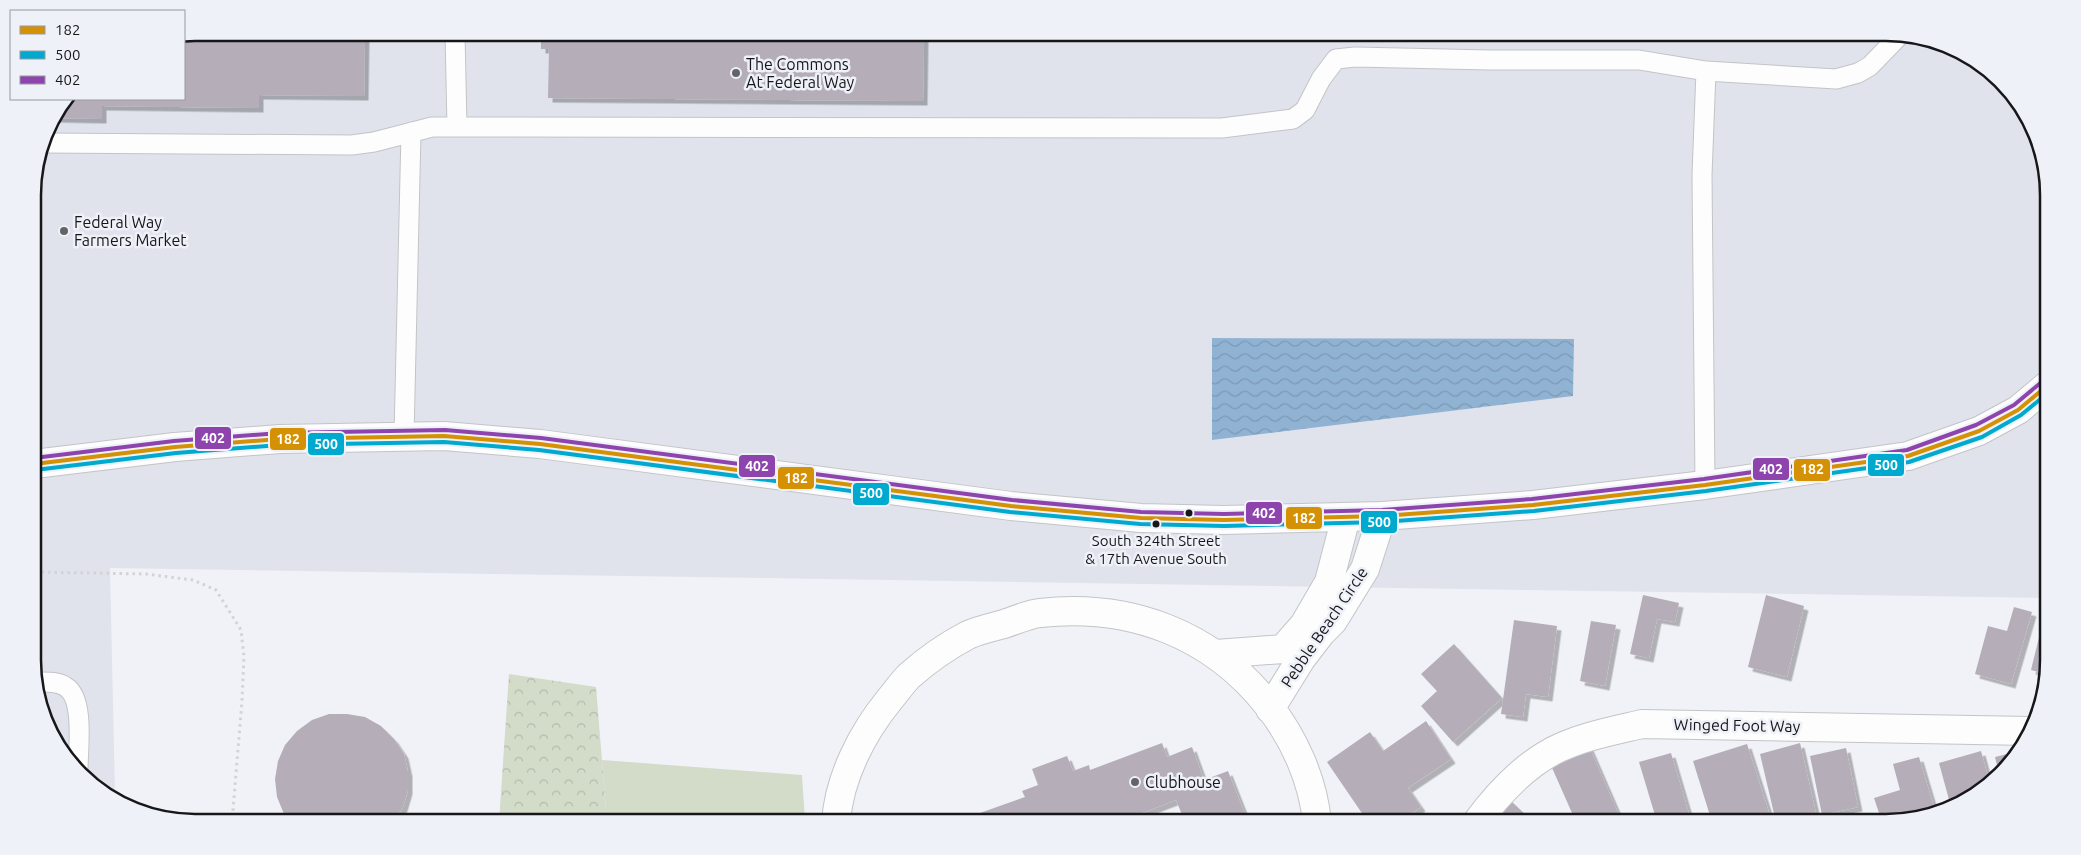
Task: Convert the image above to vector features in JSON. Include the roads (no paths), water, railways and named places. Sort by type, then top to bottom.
[{"type":"street","points":[[41,463],[175,447],[280,439],[444,436],[540,444],[1012,506],[1080,513],[1141,518],[1224,520],[1382,516],[1533,505],[1704,485],[1908,456],[1979,431],[2018,410],[2040,392]]},
{"type":"street","name":"Pebble Beach Circle","points":[[1270,708],[1301,659],[1321,632],[1333,621],[1365,569],[1382,516]]},
{"type":"street","name":"Pebble Beach Circle","points":[[1216,654],[1283,649],[1304,625],[1329,582],[1346,517]]},
{"type":"street","name":"Pebble Beach Circle","points":[[837,814],[853,757],[875,717],[908,677],[938,654],[970,635],[1039,613],[1091,611],[1132,616],[1168,628],[1216,654],[1251,684],[1283,726],[1305,770],[1315,813]]},
{"type":"street","name":"Winged Foot Way","points":[[1485,813],[1517,777],[1552,752],[1588,737],[1642,724],[2022,731]]},
{"type":"lane","points":[[455,42],[457,127]]},
{"type":"lane","points":[[51,143],[352,145],[374,142],[432,127],[1222,128],[1293,119],[1305,110],[1321,78],[1336,59],[1355,57],[1639,60],[1706,71],[1836,79],[1858,73],[1870,66],[1893,42]]},
{"type":"lane","points":[[1704,485],[1702,175],[1706,71]]},
{"type":"lane","points":[[404,436],[411,132]]},
{"type":"lane","points":[[43,682],[63,685],[75,697],[78,718],[78,759]]},
{"type":"water","points":[[1212,338],[1574,339],[1573,396],[1212,440]]},
{"type":"place","name":"The Commons At Federal Way","points":[[736,73]]},
{"type":"place","name":"Federal Way Farmers Market","points":[[64,231]]},
{"type":"place","name":"South 324th Street & 17th Avenue South","points":[[1156,524]]},
{"type":"place","name":"Clubhouse","points":[[1135,782]]}]
